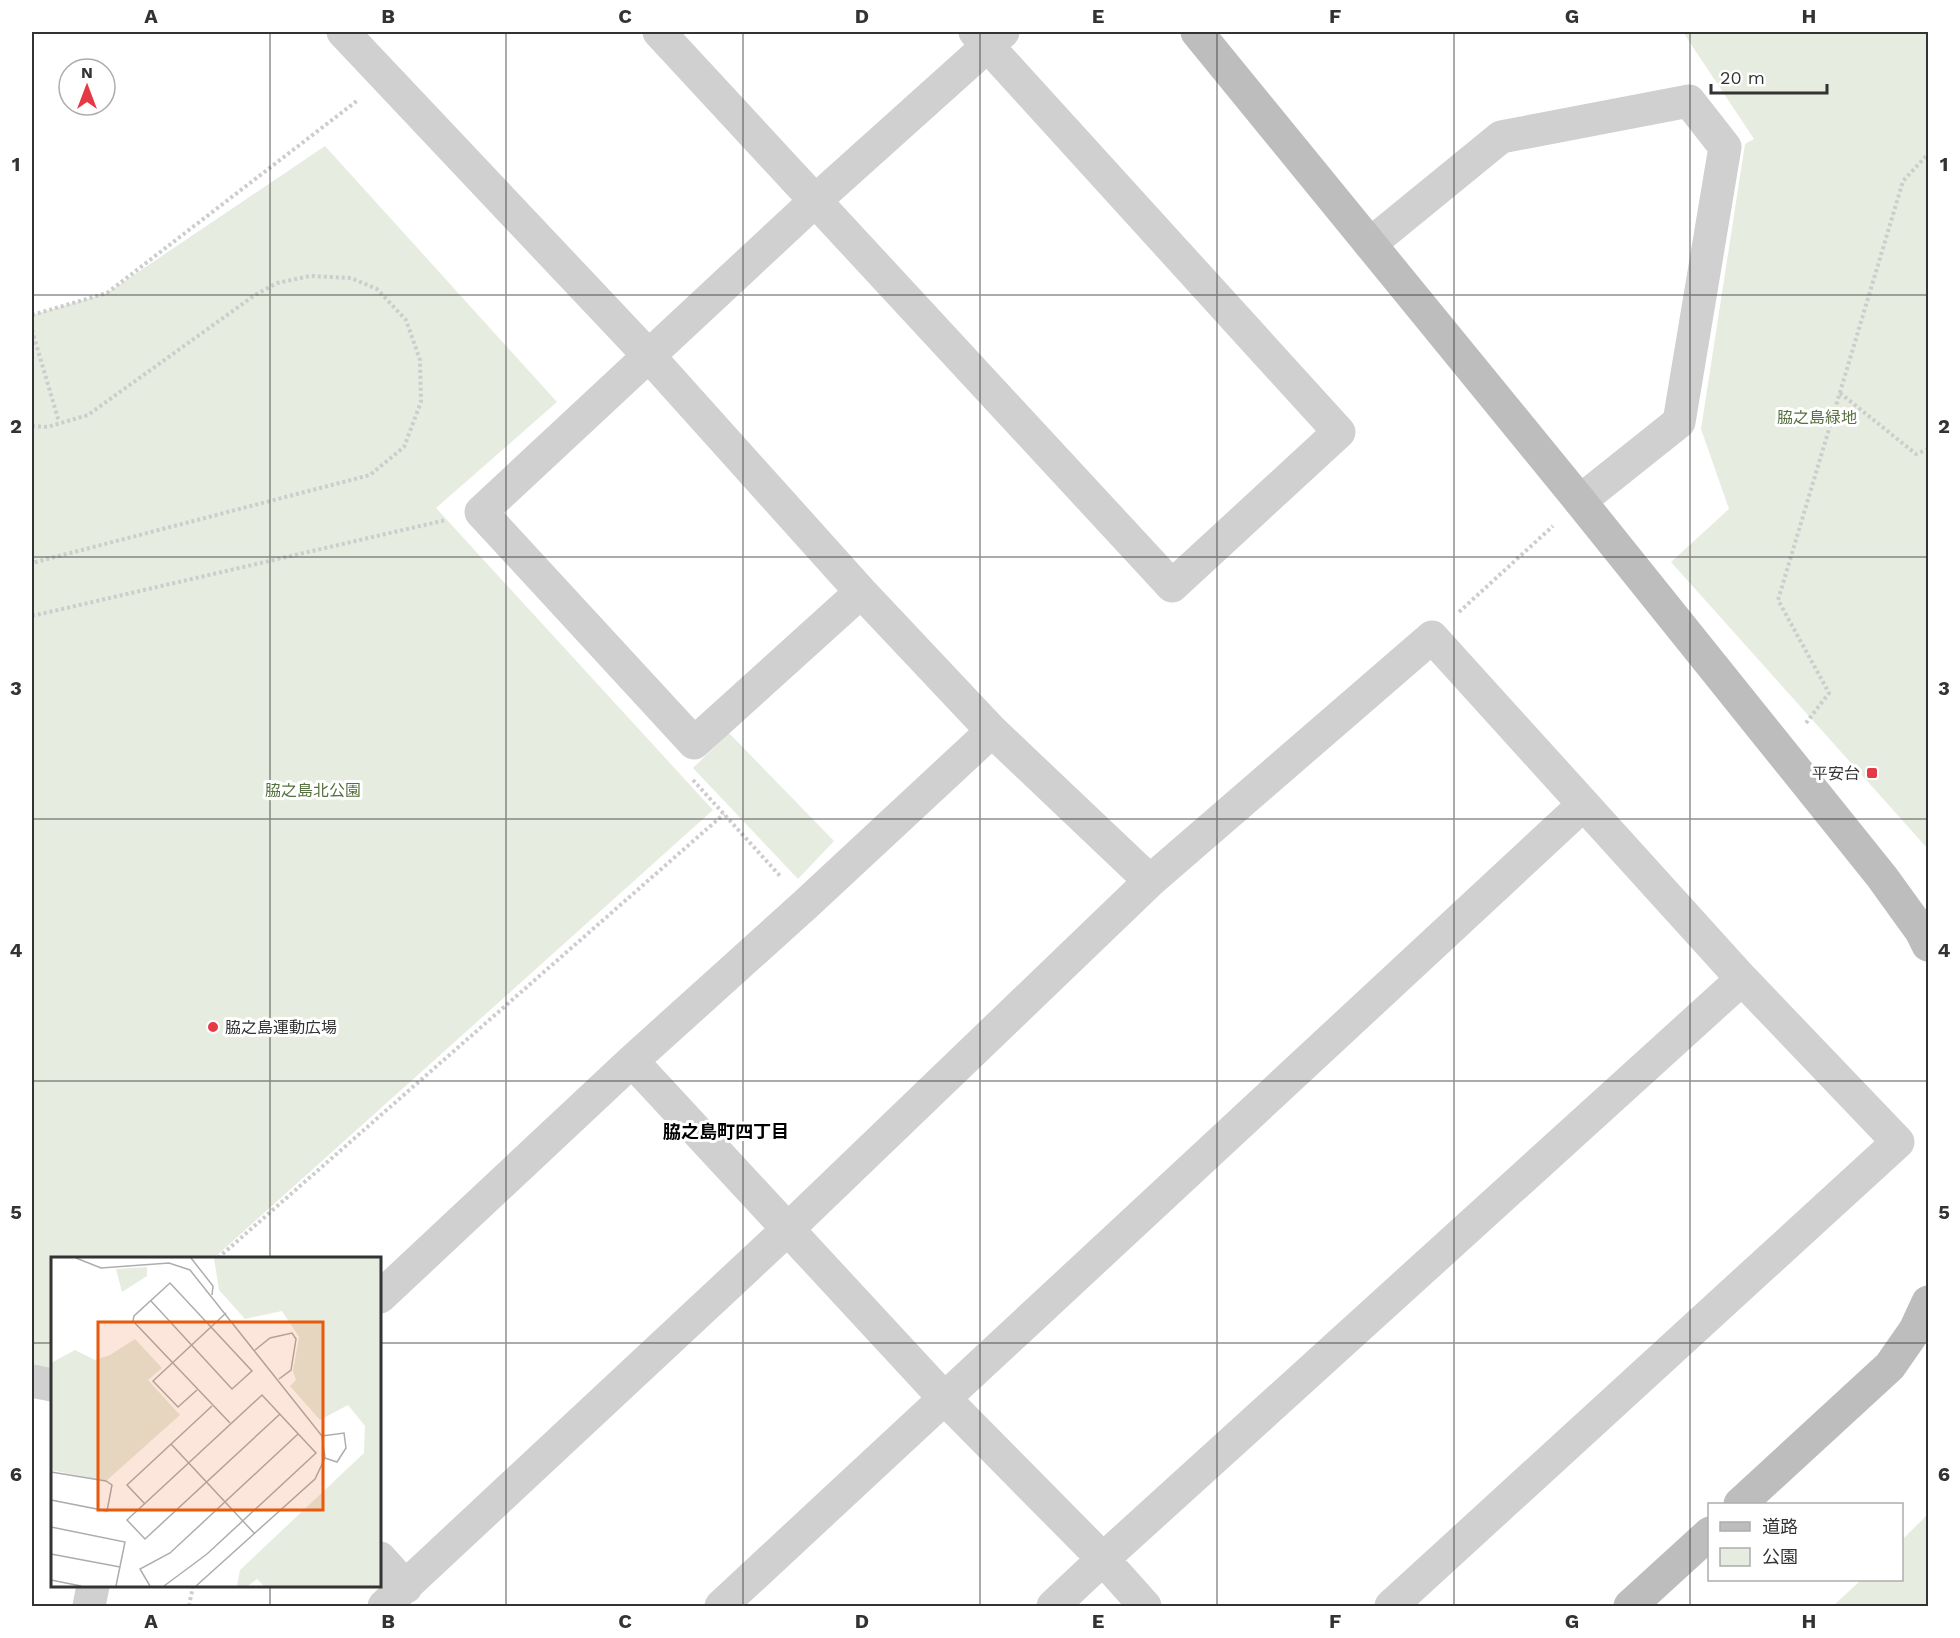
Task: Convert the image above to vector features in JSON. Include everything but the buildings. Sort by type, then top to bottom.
[{"type":"street","points":[[343,32],[648,355],[861,592],[992,731],[1150,881]]},
{"type":"street","points":[[659,32],[816,200],[1172,586],[1339,432],[989,36],[816,200],[481,512],[694,743],[861,592]]},
{"type":"street","points":[[1197,32],[1580,501],[1882,878],[1929,945]]},
{"type":"street","points":[[1370,244],[1501,137],[1689,101],[1725,147],[1679,422],[1580,501]]},
{"type":"street","points":[[381,1561],[395,1597],[789,1228],[1150,881],[1432,637],[1742,979],[1898,1142],[1391,1606]]},
{"type":"street","points":[[381,1296],[992,731]]},
{"type":"street","points":[[722,1606],[1583,805]]},
{"type":"street","points":[[1053,1606],[1742,979]]},
{"type":"street","points":[[633,1061],[946,1400],[1103,1559],[1145,1606]]},
{"type":"street","points":[[1741,1503],[1890,1366],[1915,1330],[1929,1302]]},
{"type":"street","points":[[32,1381],[51,1384]]},
{"type":"street","points":[[1630,1606],[1708,1535]]},
{"type":"street","points":[[89,1606],[93,1587]]},
{"type":"path","points":[[32,315],[107,293],[387,78]]},
{"type":"path","points":[[1782,754],[1829,693],[1778,600],[1903,181],[1928,154],[1929,158]]},
{"type":"path","points":[[32,426],[47,427],[88,415],[255,295],[277,283],[310,276],[351,278],[377,289],[406,320],[420,360],[421,402],[404,447],[370,475],[32,563]]},
{"type":"path","points":[[32,330],[59,422]]},
{"type":"path","points":[[1840,393],[1916,454],[1929,449]]},
{"type":"path","points":[[1432,637],[1580,501]]},
{"type":"path","points":[[32,616],[481,512]]},
{"type":"path","points":[[694,743],[675,759],[806,904]]},
{"type":"path","points":[[219,1257],[723,814]]},
{"type":"path","points":[[189,1606],[194,1587]]},
{"type":"green space","name":"脇之島緑地","points":[[1683,32],[1928,32],[1928,849],[1671,562],[1729,509],[1701,429],[1745,144],[1754,139]]},
{"type":"green space","name":"脇之島北公園","points":[[325,146],[557,402],[436,508],[713,810],[215,1257],[51,1257],[51,1384],[32,1380],[32,315],[107,293]]},
{"type":"green space","points":[[729,733],[834,841],[798,879],[693,768]]},
{"type":"green space","points":[[1928,1514],[1928,1606],[1833,1606],[1860,1581],[1903,1581],[1903,1539]]},
{"type":"place","name":"平安台","points":[[1872,773]]},
{"type":"place","name":"脇之島運動広場","points":[[213,1027]]},
{"type":"district","name":"脇之島町四丁目","points":[[726,1131]]}]
